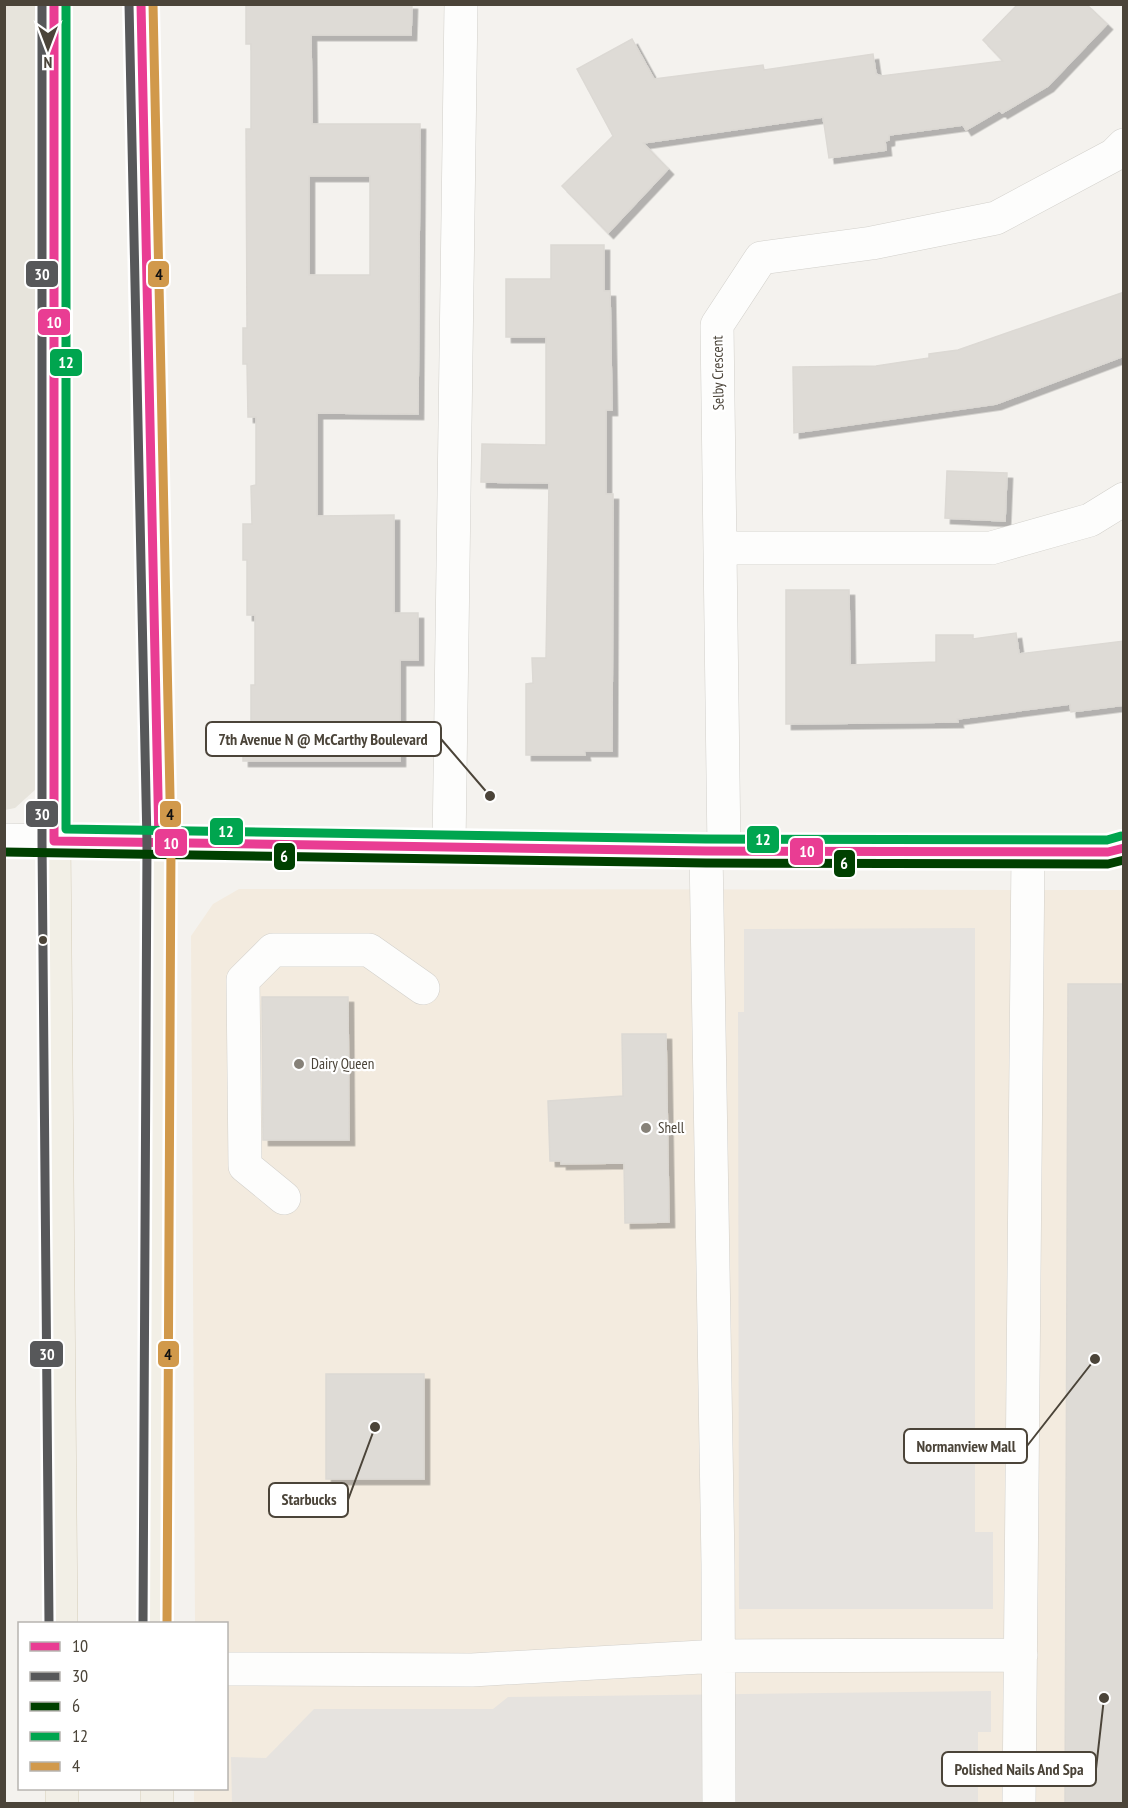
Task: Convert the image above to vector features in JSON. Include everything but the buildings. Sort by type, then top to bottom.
[{"type":"main road","points":[[54,4],[54,841],[61,1622]]},
{"type":"main road","points":[[141,4],[159,843],[155,1622]]},
{"type":"street","points":[[449,847],[461,4]]},
{"type":"street","name":"Selby Crescent","points":[[718,1803],[715,851],[720,548],[717,325],[761,258],[872,243],[996,218],[1114,155],[1124,146]]},
{"type":"street","points":[[720,548],[991,548],[1090,520],[1124,499]]},
{"type":"street","points":[[4,840],[715,851],[1108,852],[1124,848]]},
{"type":"street","points":[[1019,1803],[1028,851]]},
{"type":"street","points":[[284,1198],[245,1166],[243,980],[273,950],[369,950],[423,988]]},
{"type":"street","points":[[228,1669],[472,1670],[719,1656],[1021,1655]]},
{"type":"shaded area","points":[[41,4],[43,763],[36,789],[15,808],[5,810],[4,5]]},
{"type":"shaded area","points":[[239,889],[1123,890],[1123,1803],[194,1803],[194,1790],[228,1790],[228,1622],[195,1622],[191,936],[213,904]]},
{"type":"shaded area","points":[[975,928],[975,1532],[993,1532],[993,1609],[739,1609],[738,1012],[744,1012],[744,929]]},
{"type":"shaded area","points":[[991,1691],[991,1732],[978,1732],[978,1803],[232,1803],[231,1757],[266,1758],[314,1709],[493,1709],[508,1697]]},
{"type":"transit line","name":"30","points":[[42,4],[42,841],[49,1622]]},
{"type":"transit line","name":"10","points":[[54,4],[54,841],[706,851],[1108,852],[1124,848]]},
{"type":"transit line","name":"12","points":[[66,4],[66,829],[706,839],[1107,840],[1121,836]]},
{"type":"transit line","name":"30","points":[[129,4],[147,843],[143,1622]]},
{"type":"transit line","name":"10","points":[[141,4],[159,843]]},
{"type":"transit line","name":"4","points":[[153,4],[171,843],[167,1622]]},
{"type":"transit line","name":"6","points":[[4,852],[706,863],[1108,864],[1124,860]]},
{"type":"place","name":"7th Avenue N @ McCarthy Boulevard","points":[[490,796]]},
{"type":"place","name":"Dairy Queen","points":[[299,1064]]},
{"type":"place","name":"Shell","points":[[646,1128]]},
{"type":"place","name":"Normanview Mall","points":[[1095,1359]]},
{"type":"place","name":"Starbucks","points":[[375,1427]]},
{"type":"place","name":"Polished Nails And Spa","points":[[1104,1698]]}]
